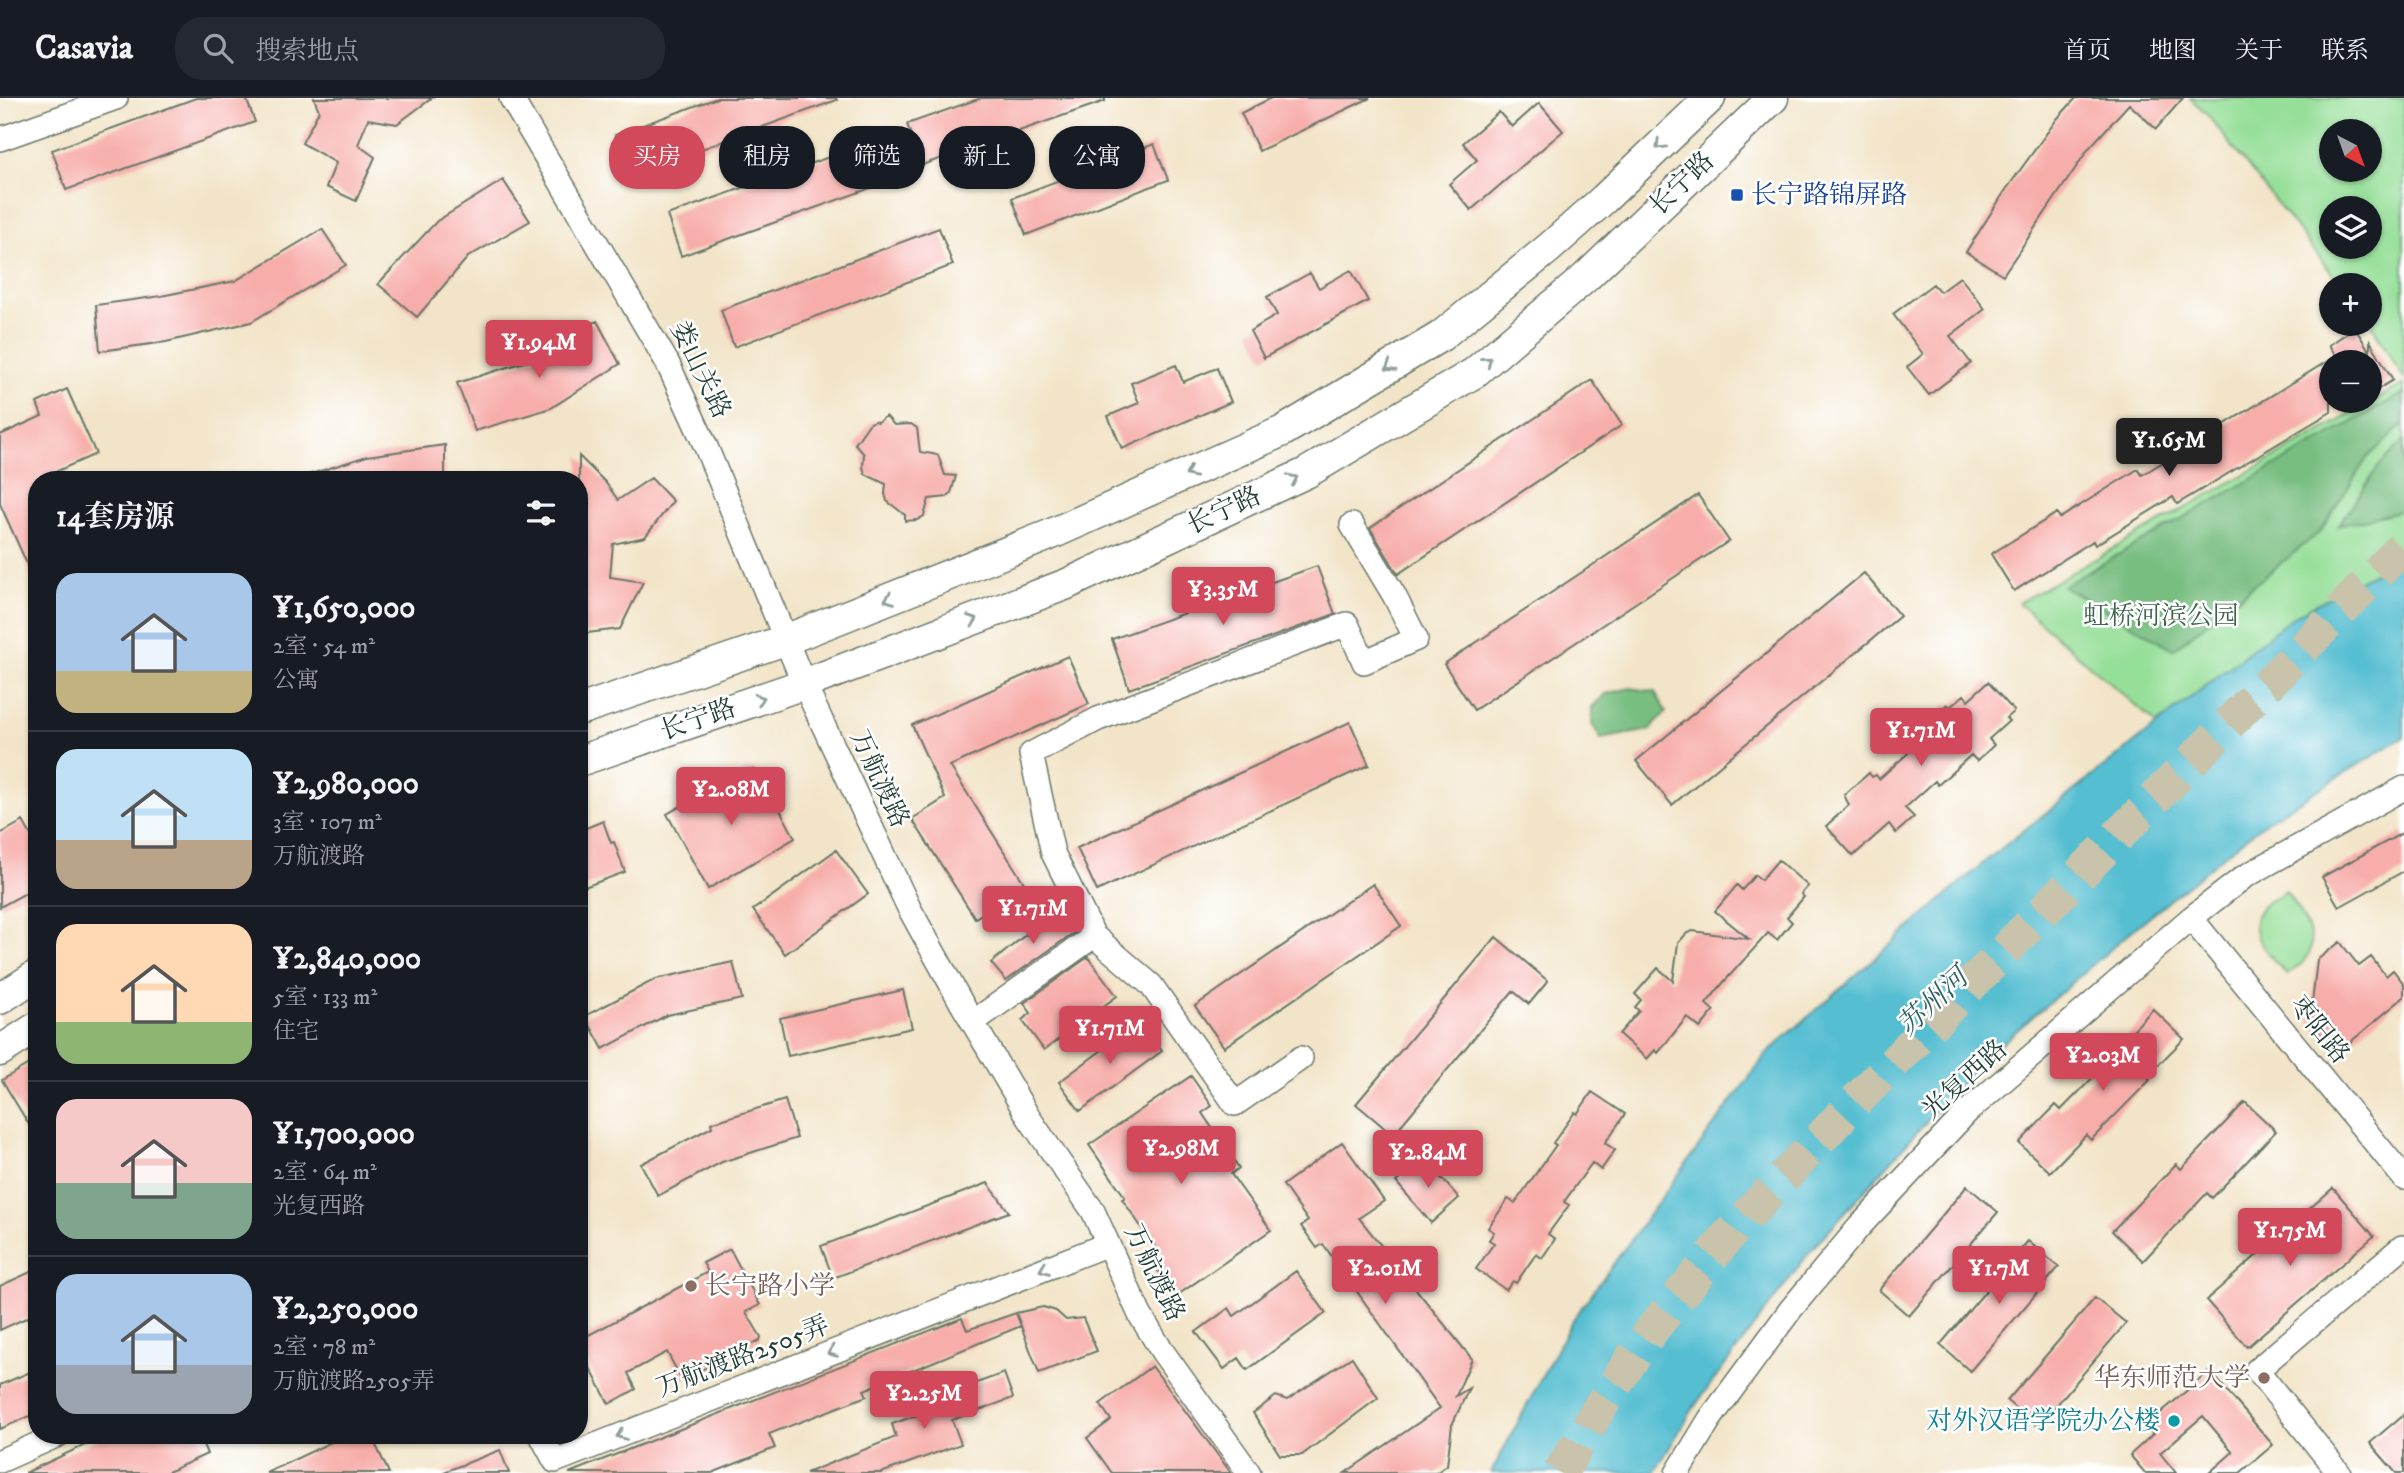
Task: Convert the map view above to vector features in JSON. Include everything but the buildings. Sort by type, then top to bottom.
[{"type":"main road","name":"长宁路","points":[[588,707],[785,639],[1048,536],[1295,424],[1441,336],[1594,208],[1710,98]]},
{"type":"main road","name":"长宁路","points":[[588,758],[804,684],[1067,584],[1306,473],[1474,373],[1586,277],[1773,98]]},
{"type":"main road","points":[[0,999],[28,981]]},
{"type":"main road","points":[[0,1051],[28,1033]]},
{"type":"street","points":[[0,139],[116,98]]},
{"type":"street","name":"娄山关路","points":[[511,98],[667,362],[711,458],[804,684]]},
{"type":"street","points":[[1301,1058],[1235,1104],[1151,985],[1094,936],[1053,853],[1031,754],[1098,719],[1348,624],[1364,662],[1416,639],[1394,595],[1352,525]]},
{"type":"street","name":"万航渡路","points":[[804,684],[909,908],[973,1022],[1029,1118],[1093,1211],[1140,1315],[1162,1351],[1249,1473]]},
{"type":"street","name":"光复西路","points":[[1677,1473],[1710,1419],[1791,1309],[1859,1227],[1967,1112],[2191,918],[2245,877],[2404,788]]},
{"type":"street","name":"枣阳路","points":[[2191,918],[2404,1178]]},
{"type":"street","points":[[973,1022],[1094,936]]},
{"type":"street","name":"万航渡路2505弄","points":[[546,1444],[555,1461],[1108,1244]]},
{"type":"street","points":[[2340,1473],[2257,1370],[2402,1247]]},
{"type":"street","points":[[12,1463],[43,1444]]},
{"type":"green space","points":[[2190,98],[2404,98],[2404,379],[2378,336],[2382,336],[2382,273],[2332,273],[2321,259],[2382,259],[2382,196],[2319,196],[2319,257],[2205,112]]},
{"type":"green space","name":"虹桥河滨公园","points":[[2404,384],[2404,557],[2294,616],[2157,724],[2018,603],[2353,413],[2382,413],[2382,396]]},
{"type":"green space","points":[[2404,393],[2404,424],[2367,458],[2320,532],[2174,649],[2063,586],[2369,413],[2382,413],[2382,405]]},
{"type":"green space","points":[[2404,441],[2404,510],[2338,526],[2379,466]]},
{"type":"green space","points":[[1630,688],[1655,692],[1666,712],[1650,730],[1601,739],[1592,724],[1592,707],[1606,694]]},
{"type":"green space","points":[[2286,891],[2307,925],[2311,944],[2304,961],[2287,975],[2261,943],[2255,925],[2256,916],[2262,907]]},
{"type":"water","name":"苏州河","points":[[2404,557],[2404,737],[2264,823],[2135,928],[1977,1065],[1812,1249],[1694,1407],[1654,1473],[1491,1473],[1571,1322],[1767,1053],[1988,859],[2294,616]]},
{"type":"tunnel","points":[[1560,1473],[1650,1332],[1728,1236],[1850,1107],[2404,546]]},
{"type":"place","name":"长宁路锦屏路","points":[[1737,195]]},
{"type":"place","name":"长宁路小学","points":[[691,1286]]},
{"type":"place","name":"华东师范大学","points":[[2264,1378]]},
{"type":"place","name":"对外汉语学院办公楼","points":[[2174,1421]]}]
